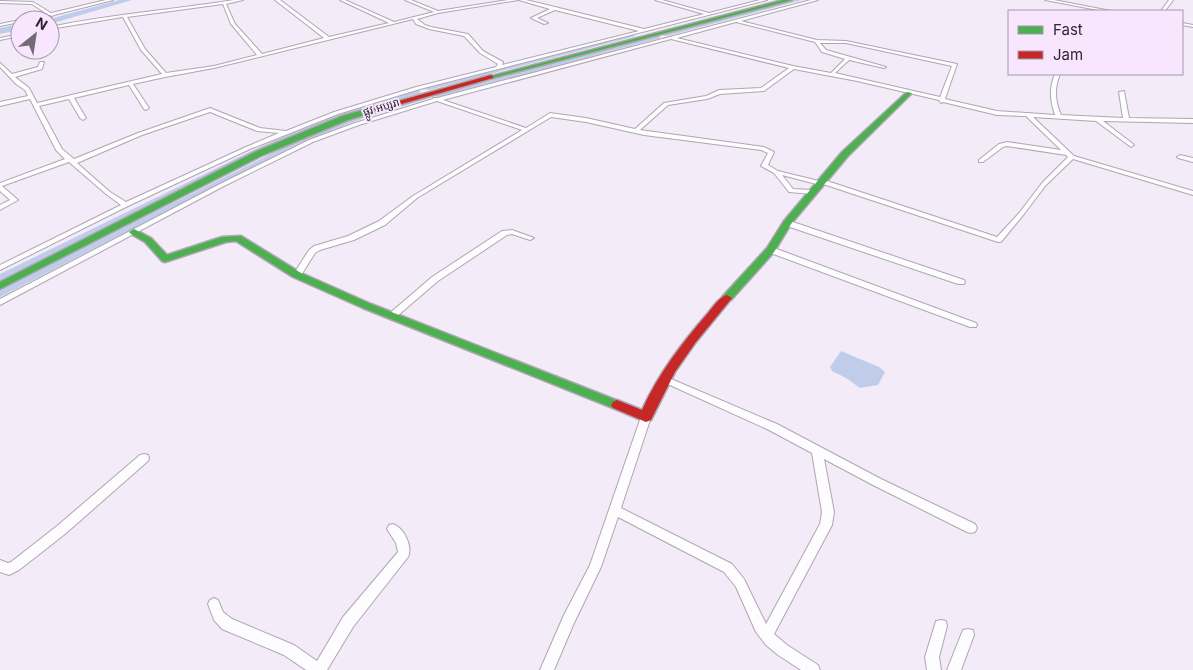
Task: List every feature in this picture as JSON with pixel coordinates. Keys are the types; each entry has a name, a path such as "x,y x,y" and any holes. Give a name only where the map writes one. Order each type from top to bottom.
{"street":[{"path":"60,13 111,0"},
{"path":"60,26 124,15 240,0"},
{"path":"277,0 328,39"},
{"path":"342,0 392,23"},
{"path":"406,0 438,12"},
{"path":"36,105 165,74 185,73 438,12 516,0"},
{"path":"523,0 532,0"},
{"path":"523,0 670,38 997,113 1097,119 1193,121"},
{"path":"657,0 708,14"},
{"path":"0,302 273,159 311,141 357,124 427,94 498,68 765,0"},
{"path":"0,268 126,205 284,132 336,113 670,38 816,0"},
{"path":"1046,0 1098,10"},
{"name":"ផ្លូវ អប្សរា","path":"0,286 260,153 345,118 427,94 782,1"},
{"path":"0,2 33,3 44,10"},
{"path":"224,3 233,24 260,55"},
{"path":"546,24 532,20 534,16 555,8"},
{"path":"124,15 143,50 165,74"},
{"path":"414,18 418,24 445,33 466,35 472,45 480,49 482,54 501,63 498,68"},
{"path":"734,20 817,41 842,41 956,66 942,101"},
{"path":"817,41 824,51 884,67"},
{"path":"832,74 848,58"},
{"path":"11,76 40,68 42,63"},
{"path":"0,64 32,96 57,147 108,193 126,205"},
{"path":"636,131 666,104 707,97 716,92 762,90 792,67"},
{"path":"1057,75 1052,85 1051,96 1059,117"},
{"path":"130,83 146,108"},
{"path":"1122,92 1126,120"},
{"path":"547,670 568,619 595,567 616,511 626,473 646,417 653,398 664,379 707,321 771,250 787,223 812,192 845,154 909,93"},
{"path":"427,94 527,130"},
{"path":"0,104 32,96"},
{"path":"71,97 83,118"},
{"path":"0,208 15,200 0,187 148,131 210,110 259,130 284,132"},
{"path":"1027,114 1070,155"},
{"path":"297,275 316,248 351,238 382,224 415,197 550,115 586,120 636,131 766,149 772,154 764,166 776,172 821,182 998,240 1070,155"},
{"path":"1097,119 1131,145"},
{"path":"982,161 1001,145 1007,144 1070,155 1193,193"},
{"path":"1180,157 1193,160"},
{"path":"776,172 793,192 812,192"},
{"path":"787,223 962,282"},
{"path":"134,232 148,240 165,259 225,239 238,238 297,275 646,417"},
{"path":"393,315 435,279 505,233 512,232 530,238"},
{"path":"771,250 973,325"},
{"path":"664,379 773,427 877,482 971,528"},
{"path":"766,635 826,525 828,512 817,450"},
{"path":"0,566 9,569 15,566 144,458"},
{"path":"616,511 728,568 738,580 766,635 780,648 814,670"},
{"path":"214,604 218,616 227,624 289,650 318,670 348,622 404,553 402,541 393,529"},
{"path":"934,670 932,657 942,626"},
{"path":"954,670 968,635"}],"water":[{"path":"841,351 879,367 885,372 878,385 860,388 832,371 830,367"}],"waterway":[{"path":"60,18 128,0"},
{"path":"665,35 800,0"},
{"path":"0,31 10,29"},
{"path":"427,89 633,36"},
{"path":"436,96 658,37"},
{"path":"0,278 274,142 324,121 418,92"},
{"path":"0,294 298,142 362,117 427,98"}],"traffic: fast":[{"path":"491,77 789,0"},
{"path":"727,298 771,250 787,223 845,154 909,93"},
{"path":"0,286 260,153 345,118 374,109"},
{"path":"134,232 148,240 165,259 225,239 238,238 297,275 367,306 617,405"}],"traffic: jam":[{"path":"374,109 491,77"},
{"path":"617,405 646,417 670,369 692,339 727,298"}]}
